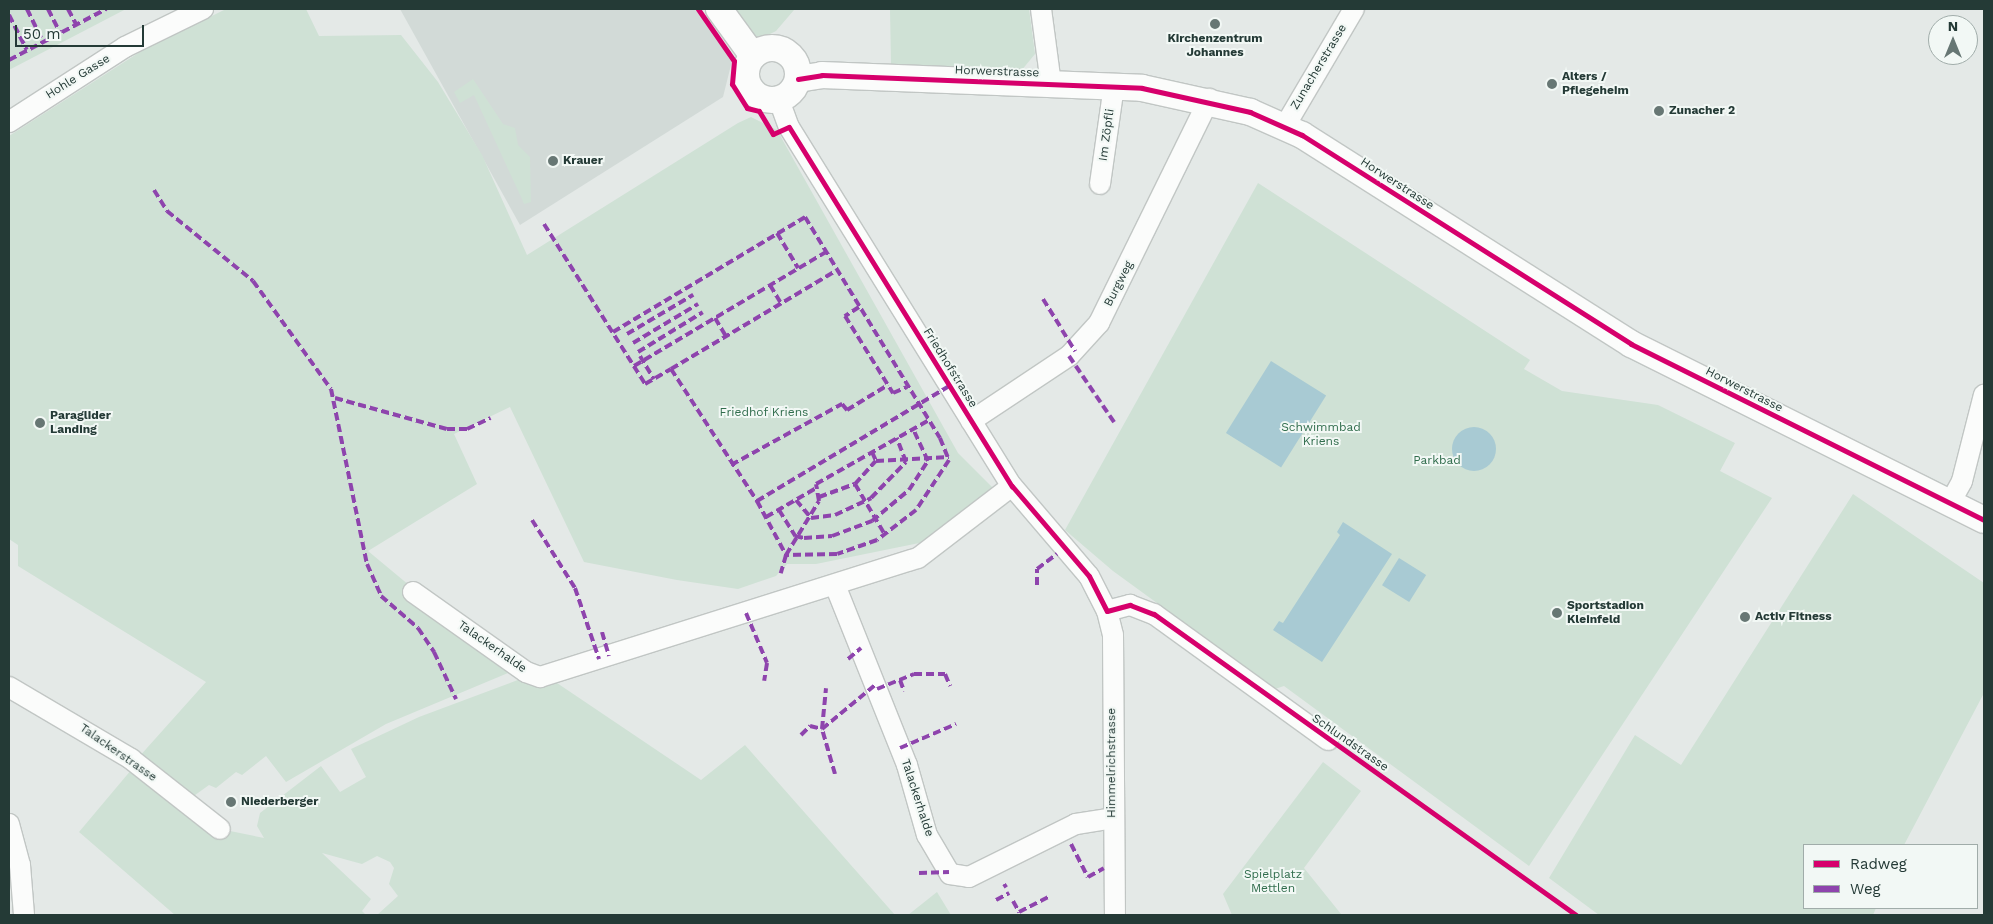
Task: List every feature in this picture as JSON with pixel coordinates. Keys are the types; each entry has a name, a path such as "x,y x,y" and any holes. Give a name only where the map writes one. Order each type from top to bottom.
{"street":[{"name":"Hohle Gasse","path":"9,122 125,47 203,9"},
{"path":"719,9 753,56"},
{"path":"1041,9 1051,84"},
{"name":"Zunacherstrasse","path":"1285,126 1354,9"},
{"path":"770,48 788,53 798,69 798,79 795,88 779,100 764,99 751,91 745,75 753,56 770,48"},
{"name":"Horwerstrasse","path":"798,79 822,76 1114,86 1209,100 1285,126 1630,344 1984,520"},
{"name":"Im Zöpfli","path":"1100,184 1114,86"},
{"name":"Friedhofstrasse","path":"779,100 789,127 1012,486 1089,576 1107,610"},
{"name":"Burgweg","path":"971,421 1069,356 1099,323 1209,100"},
{"path":"1950,503 1962,481 1984,394"},
{"name":"Talackerhalde","path":"413,592 526,672 540,677 918,558 1012,486"},
{"name":"Talackerhalde","path":"835,585 907,765 927,835 950,874 970,877 1076,824 1112,818"},
{"name":"Schlundstrasse","path":"1107,610 1130,605 1154,614 1328,740"},
{"name":"Himmelrichstrasse","path":"1107,610 1113,635 1112,818 1115,915"},
{"name":"Talackerstrasse","path":"9,687 131,758 220,830"},
{"path":"9,824 20,865 24,915"}],"shaded area":[{"name":"Krauer","path":"400,9 696,9 732,61 723,97 520,225"}],"green space":[{"path":"9,9 126,9 9,70"},
{"name":"Friedhof Kriens","path":"226,9 306,9 319,36 401,35 438,82 482,155 527,255 738,123 751,117 777,130 958,453 993,488 934,540 816,564 787,564 776,576 738,589 677,580 584,562 510,407 454,434 477,484 368,551 510,669 508,673 386,724 286,782 266,756 242,775 236,772 216,788 209,785 191,798 138,758 206,682 18,566 18,545 9,539 9,136 143,50"},
{"path":"733,9 802,9 794,10 776,31 756,41"},
{"path":"890,9 1029,9 1035,54 1021,71 891,64"},
{"path":"473,79 503,124 515,128 518,145 530,157 531,202 524,204 474,95 460,103 454,92"},
{"path":"1258,183 1530,360 1524,369 1562,391 1658,405 1735,443 1720,471 1772,498 1529,866 1284,686 1275,689 1113,571 1065,530"},
{"path":"1853,494 1984,583 1984,693 1905,844 1803,844 1803,909 1876,909 1873,915 1599,915 1549,878 1635,735 1681,765"},
{"path":"523,678 554,681 701,780 745,745 895,915 377,915 398,896 389,884 394,868 390,862 377,856 362,864 322,853 371,899 362,911 366,915 175,915 79,832 137,763 220,829 264,838 257,826 260,813 321,766 340,792 366,777 351,749 419,717"},
{"name":"Spielplatz Mettlen","path":"1323,762 1361,791 1304,868 1341,914 1232,915 1223,894"},
{"path":"937,892 951,915 908,915"}],"water":[{"path":"1271,361 1326,395 1281,468 1226,433"},
{"path":"1474,427 1486,431 1492,437 1496,449 1492,461 1486,467 1474,471 1462,467 1456,461 1452,449 1456,437 1462,431"},
{"path":"1343,522 1392,554 1322,662 1273,630 1279,621 1283,623 1340,535 1337,532"},
{"path":"1399,558 1426,575 1409,602 1382,585"}],"marked path":[{"path":"27,9 43,42"},
{"path":"48,9 60,33"},
{"path":"68,9 76,24"},
{"path":"9,60 106,9"},
{"path":"9,15 27,50"},
{"path":"154,190 167,211 253,281 331,389 367,564 381,596 418,628 434,652 456,699"},
{"path":"613,332 805,217 940,438 949,460 916,510 877,540 837,554 786,555 819,501 816,484 929,420"},
{"path":"544,224 645,384 671,369 757,501 786,555 781,573"},
{"path":"777,233 798,268"},
{"path":"634,366 826,252"},
{"path":"671,369 837,270"},
{"path":"770,285 781,303"},
{"path":"627,334 693,295"},
{"path":"1043,299 1060,326"},
{"path":"633,343 698,304"},
{"path":"859,307 845,316 893,393 907,387"},
{"path":"638,352 703,312"},
{"path":"715,318 726,336"},
{"path":"1062,330 1075,351"},
{"path":"640,356 654,379"},
{"path":"1069,356 1114,422"},
{"path":"731,465 842,404 847,410 888,385"},
{"path":"757,501 949,386"},
{"path":"335,398 447,429 467,429 491,418"},
{"path":"779,510 795,536 804,538 832,536 872,521 909,490 928,461 913,429"},
{"path":"796,500 811,518 835,515 871,498 906,462 897,438"},
{"path":"872,452 876,461 949,457"},
{"path":"819,497 855,484 876,461"},
{"path":"855,484 885,535"},
{"path":"766,517 818,487"},
{"path":"532,520 575,588 599,659"},
{"path":"1037,585 1037,569 1057,554"},
{"path":"746,613 767,663 764,681"},
{"path":"602,632 609,656"},
{"path":"848,659 861,648"},
{"path":"877,689 914,674 945,674 950,686"},
{"path":"900,680 904,691"},
{"path":"835,774 822,729 875,685"},
{"path":"801,735 810,726 822,729 826,688"},
{"path":"900,748 956,724"},
{"path":"1071,844 1088,877 1104,868"},
{"path":"919,873 949,872"},
{"path":"996,900 1009,893"},
{"path":"1013,901 1019,912 1049,897"}],"cycle path":[{"path":"698,9 734,61 732,84 747,108 759,111 773,134 789,127 1012,486 1089,576 1107,611 1130,605 1154,614 1576,915"},
{"path":"798,79 822,75 1142,88 1250,112 1302,135 1631,344 1984,520"}],"place":[{"name":"Kirchenzentrum Johannes","path":"1215,24"},
{"name":"Alters / Pflegeheim","path":"1552,84"},
{"name":"Zunacher 2","path":"1659,111"},
{"name":"Krauer","path":"553,161"},
{"name":"Paraglider Landing","path":"40,423"},
{"name":"Sportstadion Kleinfeld","path":"1557,613"},
{"name":"Activ Fitness","path":"1745,617"},
{"name":"Niederberger","path":"231,802"}],"park label":[{"name":"Schwimmbad Kriens","path":"1321,435"},
{"name":"Parkbad","path":"1437,461"}]}
